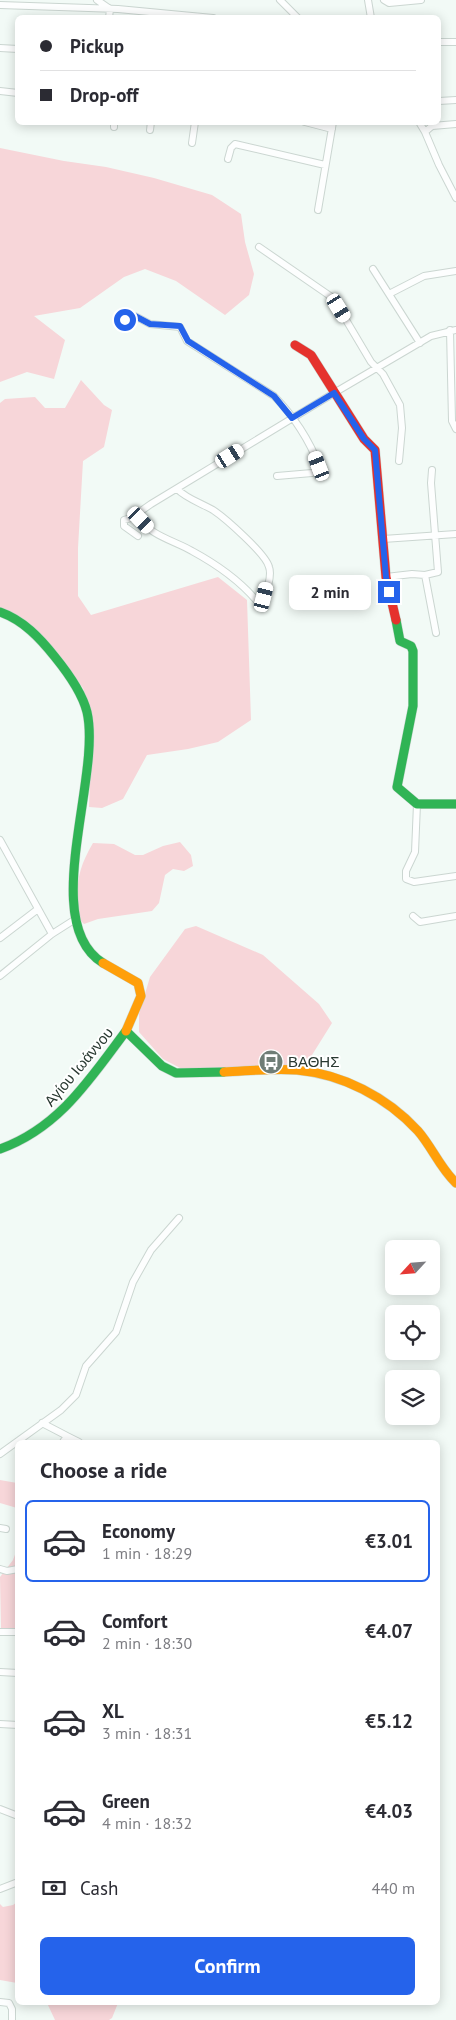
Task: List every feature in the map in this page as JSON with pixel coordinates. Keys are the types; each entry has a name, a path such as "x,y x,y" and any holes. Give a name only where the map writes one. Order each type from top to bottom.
{"street":[{"path":"97,0 110,9"},
{"path":"280,0 295,15"},
{"path":"368,0 370,15"},
{"path":"384,0 389,3 421,0"},
{"path":"0,5 110,9 179,15"},
{"path":"109,15 110,9"},
{"path":"441,42 456,42"},
{"path":"0,48 15,49"},
{"path":"0,91 15,93"},
{"path":"441,101 456,100"},
{"path":"456,124 423,126 439,165 456,198"},
{"path":"150,130 151,125"},
{"path":"192,143 195,125"},
{"path":"318,210 333,126"},
{"path":"228,159 231,148 235,144 325,165"},
{"path":"259,247 333,298 371,362 383,374 400,405 402,428 399,461"},
{"path":"373,270 420,343"},
{"path":"389,294 424,276 456,271"},
{"path":"125,320 135,316 150,324 180,326 188,341 274,396 292,418 319,466 318,471 312,473 277,476"},
{"path":"138,516 141,511 334,393 432,336 453,330 452,421 456,429"},
{"path":"295,344 311,355 364,439 375,450 386,577 398,636 402,642 411,646 413,651 412,706 397,787 418,804 456,804"},
{"path":"386,577 412,574 425,575 438,572 431,483 432,470"},
{"path":"138,516 148,528 217,565 239,581 256,600 261,600 264,597 270,574 266,561 250,542 214,511 182,494 177,489"},
{"path":"138,516 130,517 122,523 138,536"},
{"path":"383,539 456,534"},
{"path":"425,575 436,633"},
{"path":"0,612 8,614 41,639 80,693 87,713 88,744 84,806 74,887 74,920 82,941 90,954 103,964 127,975 138,983 141,996 126,1031"},
{"path":"418,804 415,852 405,875 406,879 414,882 456,876"},
{"path":"1,843 52,934"},
{"path":"0,938 38,909"},
{"path":"413,916 420,922 456,916"},
{"path":"0,976 52,934 74,920"},
{"name":"Αγίου Ιωάννου","path":"0,1149 19,1143 47,1126 88,1080 126,1031 162,1066 176,1073 314,1071 351,1082 388,1105 416,1130 446,1175 456,1183"},
{"path":"20,1440 76,1395 86,1366 116,1332 133,1282 151,1250 179,1218"},
{"path":"42,1424 75,1440"},
{"path":"64,1440 67,1436"},
{"path":"0,1454 15,1443"},
{"path":"0,1569 7,1571 15,1569"},
{"path":"0,1632 15,1632"},
{"path":"0,1672 15,1673"},
{"path":"0,1724 15,1725"},
{"path":"0,1809 15,1815"},
{"path":"0,1889 15,1883"},
{"path":"0,2002 9,2003 12,2009 12,2020"}],"shaded area":[{"path":"0,148 64,161 106,167 154,178 212,195 241,214 245,242 254,274 249,295 225,315 176,281 145,269 124,277 80,308 34,316 65,340 54,379 27,372 0,382"},
{"path":"81,380 104,405 112,410 104,447 83,461 78,548 78,596 91,615 218,577 247,600 251,720 218,742 147,755 123,799 102,808 89,807 92,717 83,688 56,653 0,610 0,403 5,399 35,397 45,408 65,408"},
{"path":"180,842 191,855 193,866 184,871 173,869 165,875 159,903 152,911 98,919 84,924 79,919 78,880 87,853 93,843 114,844 135,855 143,855 163,846"},
{"path":"196,926 263,955 319,1004 332,1023 307,1063 182,1069 163,1059 139,1032 139,1014 150,977 185,929"},
{"path":"0,1480 15,1483 15,1507 0,1503"},
{"path":"15,1554 15,1630 1,1628 0,1577"},
{"path":"0,1904 3,1907 15,1904 15,1983 0,1980"},
{"path":"48,2005 117,2005 112,2018 109,2020 55,2020"}],"traffic: fast":[{"path":"0,612 24,625 43,643 74,683 82,697 87,712 89,740 87,773 76,847 73,883 75,916 84,943 103,963"},
{"path":"396,620 400,641 411,646 413,651 413,706 397,787 417,804 456,804"},
{"path":"0,1149 21,1140 56,1115 86,1084 126,1031 162,1066 176,1073 224,1072"}],"traffic: slow":[{"path":"103,963 138,983 141,996 126,1031"},
{"path":"224,1072 270,1069 314,1072 331,1076 363,1089 392,1108 418,1131 445,1171 456,1183"}],"traffic: jam":[{"path":"295,345 311,355 364,439 375,450 386,577 396,620"}],"place":[{"name":"ΒΑΘΗΣ","path":"271,1062"}],"route":[{"path":"125,320 135,316 150,324 180,326 188,341 274,396 285,407 292,418 334,393 364,439 375,450 386,577 389,592"}]}
